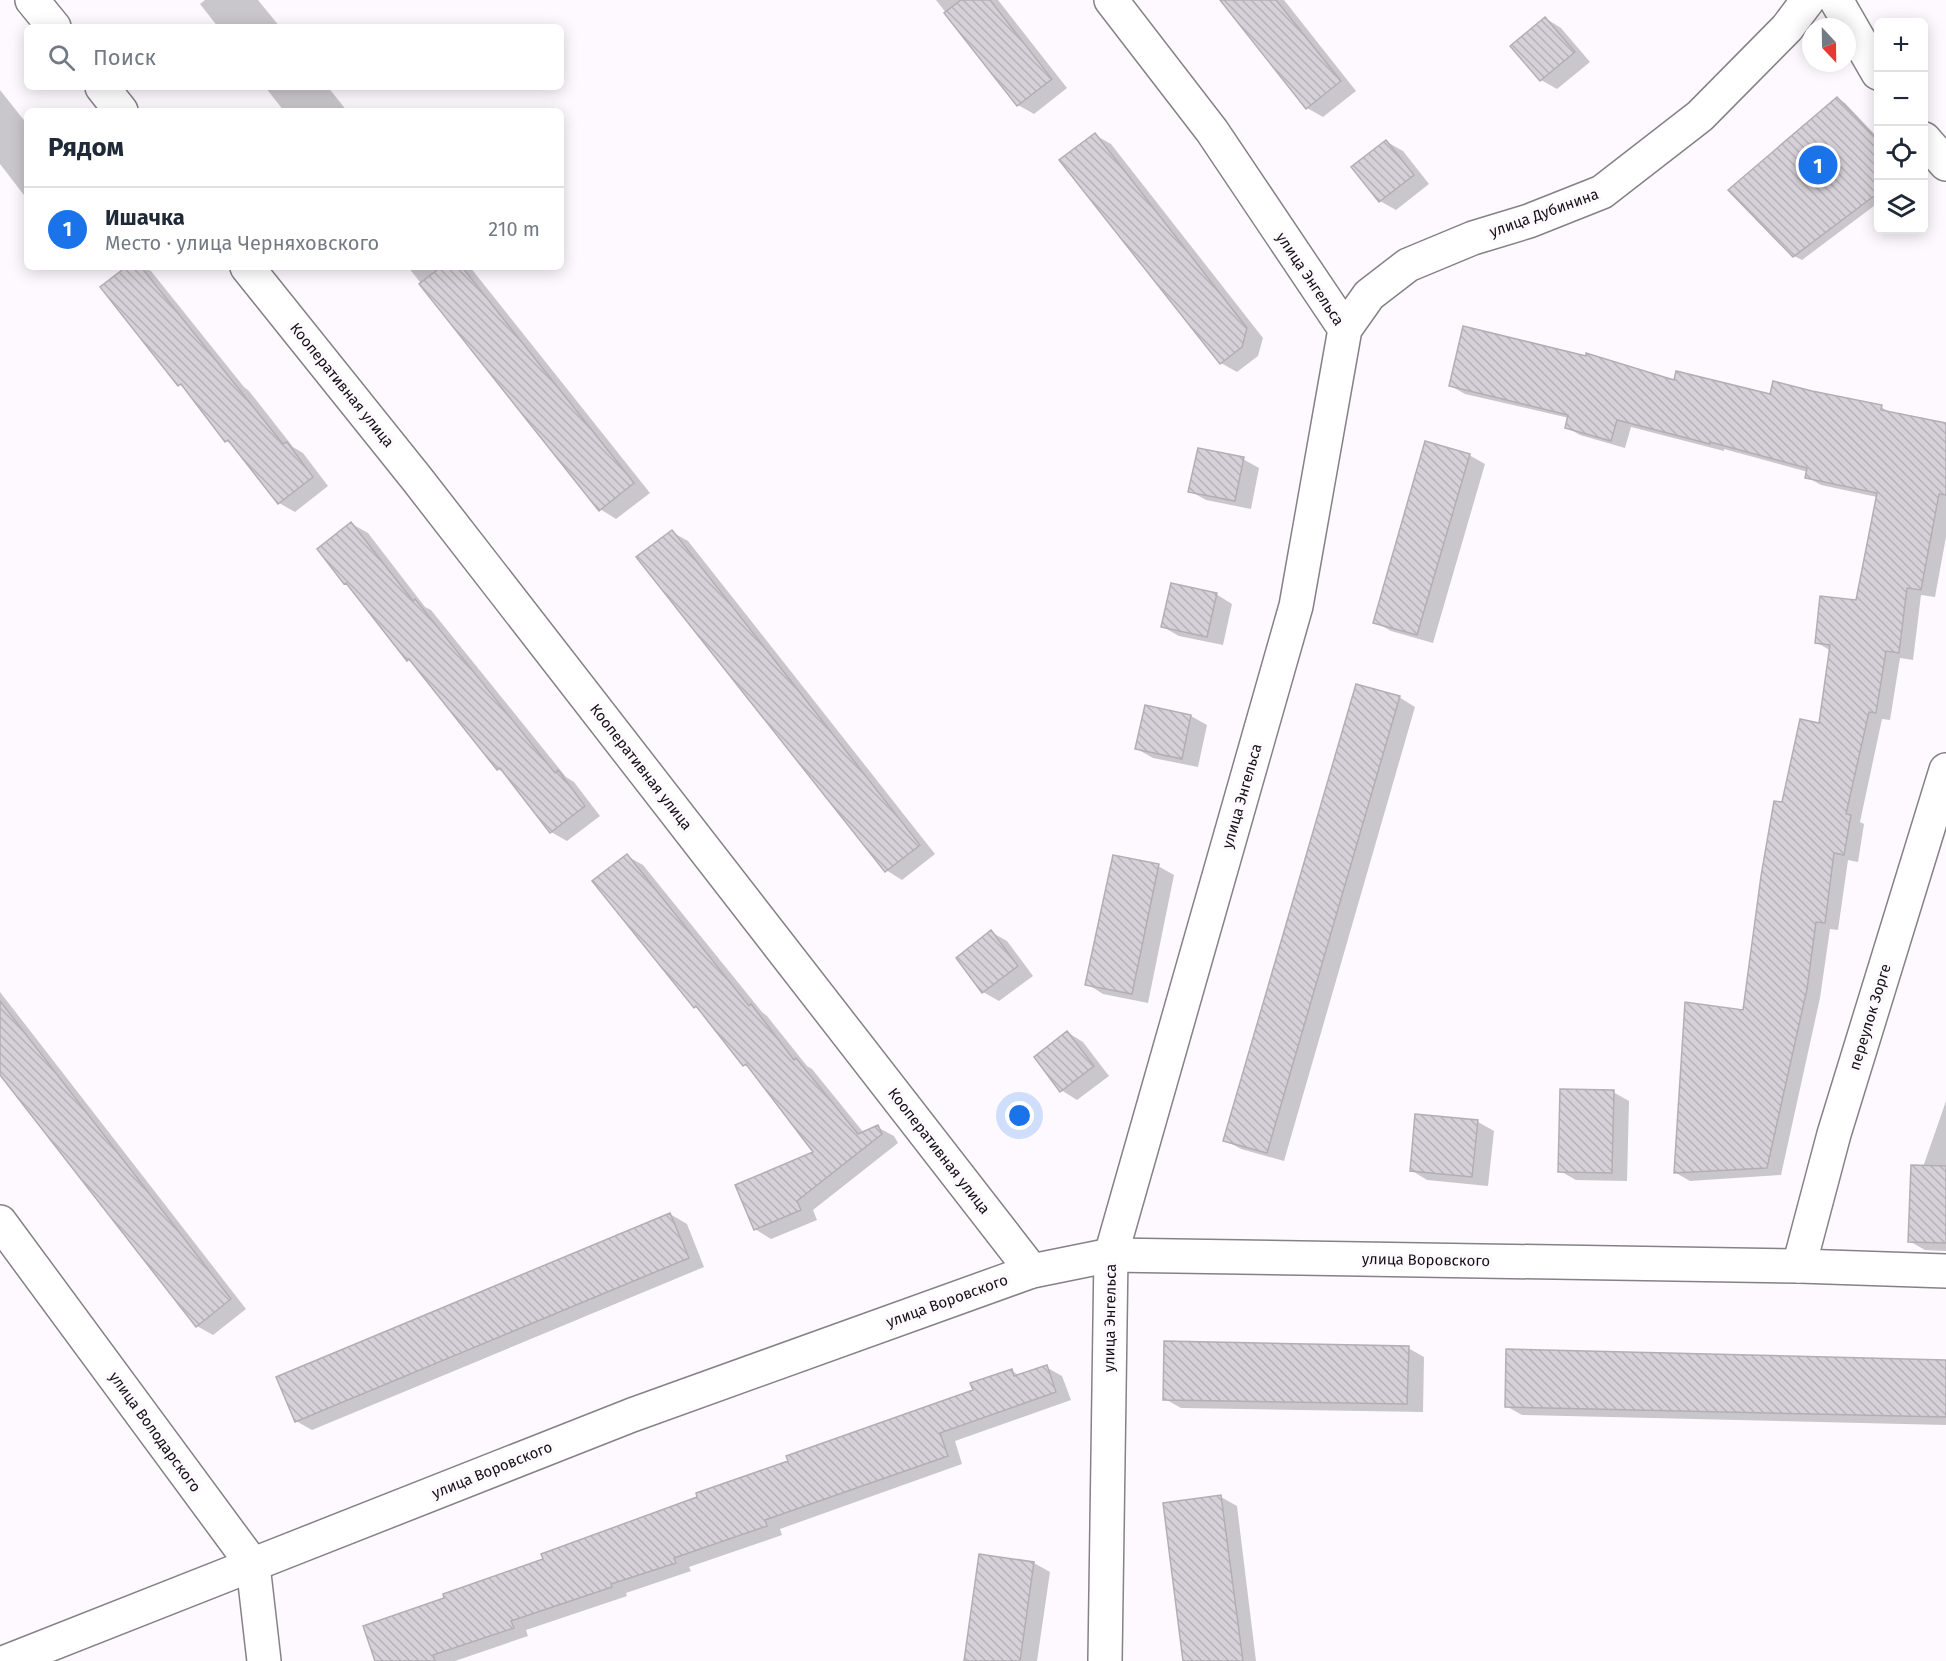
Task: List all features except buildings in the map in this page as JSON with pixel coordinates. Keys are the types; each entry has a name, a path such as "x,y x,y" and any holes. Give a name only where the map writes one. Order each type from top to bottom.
{"street":[{"path":"32,0 52,24"},
{"name":"улица Энгельса","path":"1105,1661 1111,1255 1296,606 1345,329 1212,131 1111,0"},
{"name":"улица Дубинина","path":"1345,329 1369,295 1408,265 1473,238 1529,221 1602,192 1700,116 1787,28 1808,0"},
{"path":"1836,0 1877,72"},
{"path":"104,90 120,108"},
{"path":"1928,144 1946,164"},
{"name":"Кооперативная улица","path":"249,270 417,478 1032,1271"},
{"name":"переулок Зорге","path":"1799,1266 1834,1134 1946,771"},
{"name":"улица Володарского","path":"0,1222 253,1565 264,1661"},
{"name":"улица Воровского","path":"8,1661 632,1415 1032,1271 1111,1255 1946,1270"}],"place":[{"name":"Ишачка","path":"1818,165"}]}
